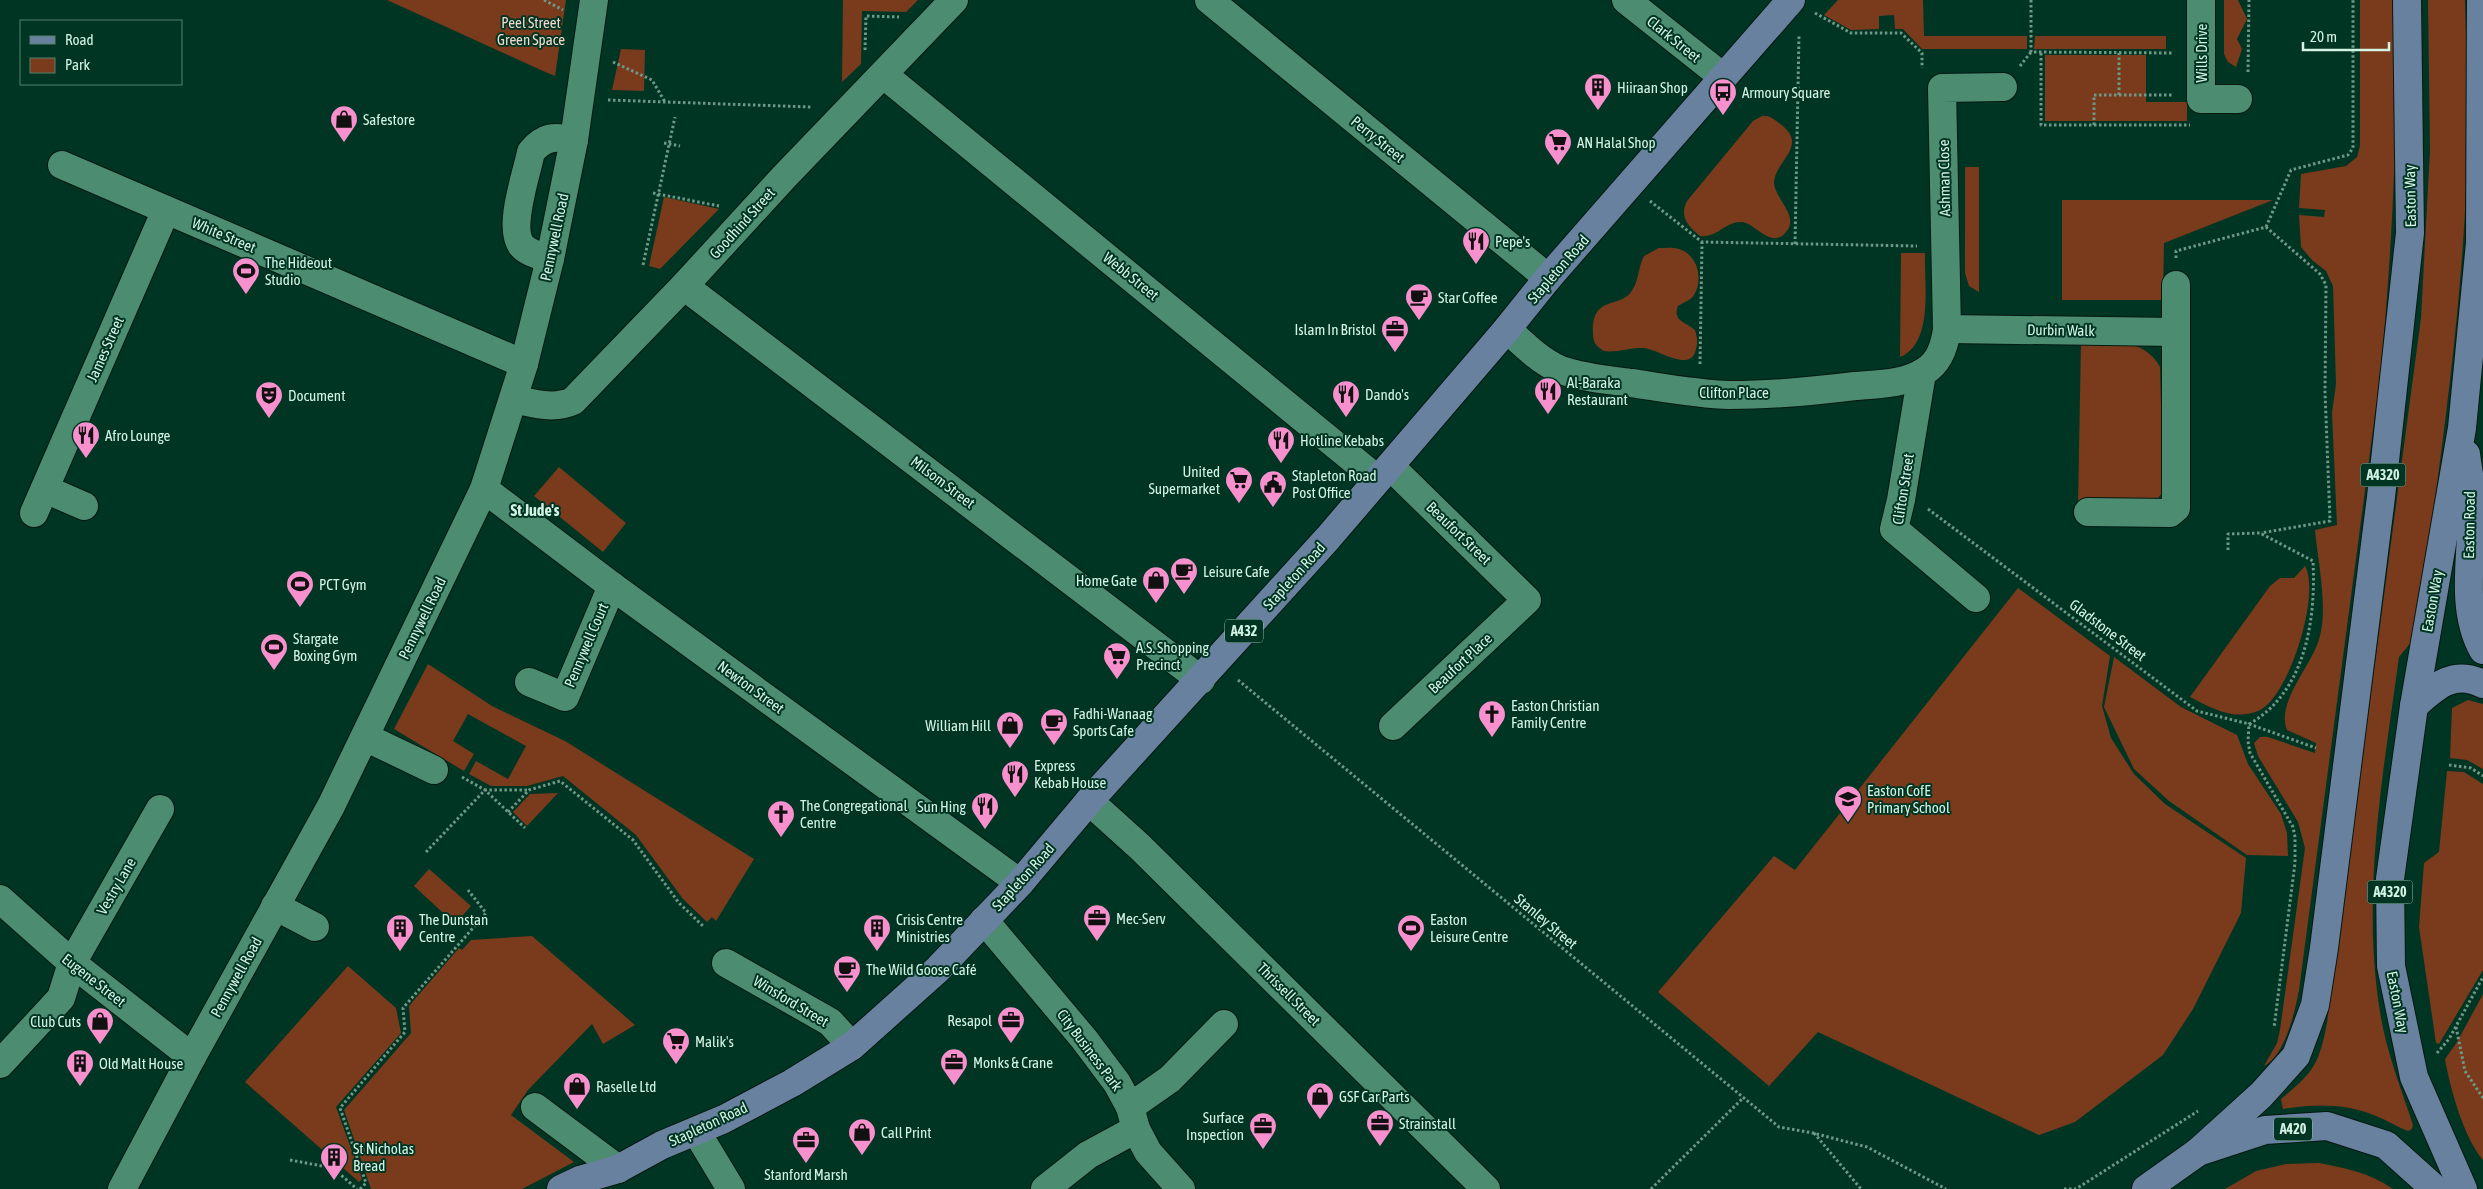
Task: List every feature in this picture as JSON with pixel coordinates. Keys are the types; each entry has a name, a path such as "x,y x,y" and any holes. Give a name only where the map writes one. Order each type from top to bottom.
{"main road":[{"name":"Easton Way","path":"2198,1152 2261,1095 2296,1056 2315,1005 2324,948 2380,507 2410,233 2407,0"},
{"name":"Easton Way","path":"2463,1189 2414,1077 2391,966 2390,879 2414,706 2462,428 2480,243 2481,0"},
{"name":"Stapleton Road","path":"611,1179 662,1146 792,1083 852,1046 937,970 1020,883 1089,801 1328,538 1507,329 1548,278 1631,186 1723,77 1799,4"},
{"name":"Easton Road","path":"2462,428 2472,500 2468,572 2471,607 2479,644 2483,650"},
{"path":"2414,706 2440,683 2460,678 2483,684"},
{"name":"A420","path":"2146,1189 2198,1152 2265,1130 2327,1126 2386,1145 2435,1189"},
{"name":"A432","path":"561,1189 580,1180 611,1179"}],"street":[{"name":"Pennywell Road","path":"122,1189 192,1056 331,806 484,489 524,364 550,259 574,140 594,0"},
{"name":"Goodhind Street","path":"513,399 550,406 564,405 573,401 684,286 784,177 875,67 954,0"},
{"name":"Perry Street","path":"1209,0 1548,278"},
{"name":"Clark Street","path":"1626,0 1723,77"},
{"name":"Wills Drive","path":"2201,0 2201,97 2238,99"},
{"name":"Webb Street","path":"875,67 1383,472"},
{"path":"1942,88 2003,87"},
{"name":"Ashman Close","path":"1942,88 1947,329"},
{"path":"550,259 522,247 516,236 515,224 531,152 537,144 547,138 556,136 574,140"},
{"name":"White Street","path":"62,165 524,364"},
{"name":"James Street","path":"84,506 39,501 166,210"},
{"path":"2088,512 2170,513 2176,508 2176,285"},
{"name":"Milsom Street","path":"684,286 1209,671"},
{"name":"Clifton Place","path":"1507,329 1548,363 1561,370 1590,377 1700,393 1732,395 1839,388 1895,382 1922,373 1930,368 1944,346 1947,329"},
{"name":"Durbin Walk","path":"1947,329 2176,332"},
{"name":"Clifton Street","path":"1922,373 1901,500 1894,529 1976,598"},
{"name":"Beaufort Street","path":"1383,472 1527,600"},
{"name":"Newton Street","path":"484,489 612,586 1020,883"},
{"name":"Pennywell Court","path":"529,682 564,697 612,586"},
{"name":"Beaufort Place","path":"1393,726 1527,600"},
{"path":"365,736 434,770"},
{"name":"Thrissell Street","path":"1089,801 1140,847 1486,1189"},
{"name":"Vestry Lane","path":"0,1064 60,998 72,963 160,809"},
{"name":"Eugene Street","path":"0,900 72,963 192,1056"},
{"path":"275,906 316,928"},
{"name":"City Business Park","path":"984,920 1089,1046 1117,1083 1148,1152 1181,1189"},
{"name":"Winsford Street","path":"726,963 830,1022 852,1046"},
{"path":"1045,1189 1133,1118 1224,1024"},
{"path":"535,1107 611,1179"},
{"path":"696,1131 731,1189"}],"path":[{"path":"544,0 563,10 563,18"},
{"path":"2031,0 2030,52 2201,53"},
{"path":"2266,227 2291,170 2348,156 2352,148 2353,0"},
{"path":"1799,4 1851,33 1901,33 1922,53 1922,88 1942,88"},
{"path":"875,67 866,16 904,17"},
{"path":"1795,244 1798,33"},
{"path":"2041,52 2041,125 2201,126 2201,97 2094,95 2094,125"},
{"path":"2119,53 2119,95"},
{"path":"612,62 652,80 666,102"},
{"path":"607,100 820,107"},
{"path":"643,265 675,117"},
{"path":"664,143 680,146"},
{"path":"1631,186 1702,242 1946,246"},
{"path":"653,193 725,208"},
{"path":"2176,285 2176,252 2266,227"},
{"path":"2228,550 2228,534 2260,533 2330,521 2325,392 2326,285 2320,274 2266,227"},
{"path":"643,240 648,242"},
{"path":"1700,393 1702,242"},
{"name":"Gladstone Street","path":"1901,500 1923,506 2197,711 2249,724 2316,748"},
{"path":"2260,533 2313,560 2314,610 2309,636 2284,692 2270,711 2249,724 2248,741 2250,753 2290,822 2295,837 2295,862 2273,1031"},
{"name":"Stanley Street","path":"1209,671 1779,1127 1814,1133 1867,1147 1946,1189"},
{"path":"2449,765 2470,768 2483,776"},
{"path":"426,852 484,790 529,790 560,781 633,840 679,903 703,926"},
{"path":"508,812 529,790"},
{"path":"290,1160 333,1168 358,1189 366,1183 340,1108 405,1032 403,1008 486,913 468,890"},
{"path":"2414,1077 2442,1049 2483,977"},
{"path":"2456,1026 2465,1071 2483,1098"},
{"path":"1651,1189 1743,1098"},
{"path":"2064,1189 2076,1189 2203,1107"},
{"path":"1814,1133 1861,1189"}],"green space":[{"name":"Peel Street Green Space","path":"387,0 566,0 555,76 543,71"},
{"path":"843,0 918,0 906,12 862,11 861,64 842,82"},
{"path":"1838,0 1923,0 1924,36 2027,36 2027,49 1922,49 1903,29 1895,29 1894,15 1879,16 1879,29 1851,30 1824,15"},
{"path":"2224,0 2238,0 2247,19 2237,39 2242,49 2236,67 2228,62 2224,54"},
{"path":"2360,0 2395,0 2396,93 2394,185 2381,369 2299,990 2292,1021 2283,1043 2278,1053 2264,1066 2277,1043 2280,1030 2305,848 2298,822 2258,756 2254,743 2260,737 2268,737 2315,753 2316,743 2287,730 2285,720 2289,698 2313,655 2321,633 2323,604 2315,530 2337,525 2332,413 2336,384 2333,286 2326,271 2312,260 2301,247 2299,215 2324,217 2325,210 2299,208 2301,174 2346,166 2357,157 2360,146"},
{"path":"2428,0 2465,0 2467,168 2458,303 2439,470 2417,635 2399,657 2381,790 2373,878 2375,967 2380,1012 2390,1055 2413,1125 2412,1129 2408,1131 2380,1118 2353,1109 2307,1106 2283,1109 2281,1099 2301,1082 2318,1058 2327,1023 2421,318 2430,151"},
{"path":"2035,36 2166,36 2166,49 2034,49"},
{"path":"621,49 645,50 644,91 612,90"},
{"path":"2045,55 2146,55 2146,102 2187,102 2187,121 2045,121"},
{"path":"1762,116 1769,117 1779,123 1788,131 1792,139 1789,153 1779,168 1774,183 1775,189 1789,214 1790,226 1781,237 1775,238 1769,237 1747,223 1742,222 1731,224 1711,235 1700,236 1692,229 1684,216 1687,201 1753,121"},
{"path":"1965,167 1979,167 1979,292 1969,286 1965,273"},
{"path":"664,197 719,209 660,269 649,266"},
{"path":"2062,200 2273,200 2164,243 2163,300 2062,300"},
{"path":"1659,248 1674,248 1685,252 1690,256 1697,268 1697,289 1689,300 1678,306 1677,311 1678,318 1695,330 1697,344 1693,356 1688,360 1681,360 1643,348 1604,351 1594,342 1594,321 1597,313 1601,308 1626,297 1631,292 1636,284 1644,256"},
{"path":"1901,253 1925,253 1926,296 1923,326 1918,339 1911,350 1900,357"},
{"path":"2081,342 2114,342 2135,346 2153,357 2160,367 2163,484 2161,494 2156,501 2078,505"},
{"path":"559,467 626,523 603,552 534,496"},
{"path":"2305,566 2309,579 2309,598 2305,621 2291,667 2281,687 2270,702 2258,711 2240,715 2223,712 2190,697 2270,586 2280,578 2294,578"},
{"path":"2018,588 2110,656 2102,706 2111,738 2134,774 2165,804 2246,858 2241,913 2193,1009 2163,1055 2075,1122 2039,1135 1818,1032 1769,1086 1658,992 1774,856 1795,870"},
{"path":"2114,657 2181,707 2237,735 2248,764 2281,814 2287,833 2288,856 2247,855 2169,801 2134,769 2104,707"},
{"path":"428,664 492,706 565,741 754,859 716,921 712,917 707,922 683,899 636,835 563,776 527,786 491,786 469,774 476,761 508,779 526,746 468,714 453,741 474,754 464,771 394,729"},
{"path":"2468,700 2483,704 2483,769 2467,760 2450,758 2452,708"},
{"path":"2447,771 2464,772 2483,784 2483,970 2439,1044 2436,1043 2419,927 2424,863 2439,852"},
{"path":"558,793 527,826 513,812 530,794"},
{"path":"429,869 471,906 455,924 414,886"},
{"path":"532,936 635,1025 603,1044 592,1024 528,1090 511,1115 574,1162 522,1189 371,1189 344,1110 411,1033 409,1006 459,948 462,950 471,940"},
{"path":"348,966 396,1008 401,1033 336,1107 362,1179 359,1182 245,1082"},
{"path":"2483,994 2483,1160 2476,1151 2464,1126 2450,1084 2445,1059 2457,1042"},
{"path":"2319,1163 2367,1175 2393,1189 2225,1189 2256,1171 2286,1164"}],"place":[{"name":"Hiiraan Shop","path":"1598,111"},
{"name":"Armoury Square","path":"1723,116"},
{"name":"Safestore","path":"344,143"},
{"name":"AN Halal Shop","path":"1558,166"},
{"name":"Pepe's","path":"1476,265"},
{"name":"The Hideout Studio","path":"246,295"},
{"name":"Star Coffee","path":"1419,321"},
{"name":"Islam In Bristol","path":"1395,353"},
{"name":"Al-Baraka Restaurant","path":"1548,415"},
{"name":"Dando's","path":"1346,418"},
{"name":"Document","path":"269,419"},
{"name":"Afro Lounge","path":"86,459"},
{"name":"Hotline Kebabs","path":"1281,464"},
{"name":"United Supermarket","path":"1239,504"},
{"name":"Stapleton Road Post Office","path":"1273,508"},
{"name":"Leisure Cafe","path":"1184,595"},
{"name":"Home Gate","path":"1156,604"},
{"name":"PCT Gym","path":"300,608"},
{"name":"Stargate Boxing Gym","path":"274,671"},
{"name":"A.S. Shopping Precinct","path":"1117,680"},
{"name":"Easton Christian Family Centre","path":"1492,738"},
{"name":"Fadhi-Wanaag Sports Cafe","path":"1054,746"},
{"name":"William Hill","path":"1010,749"},
{"name":"Express Kebab House","path":"1015,798"},
{"name":"Easton CofE Primary School","path":"1848,823"},
{"name":"Sun Hing","path":"985,830"},
{"name":"The Congregational Centre","path":"781,838"},
{"name":"Mec-Serv","path":"1097,942"},
{"name":"The Dunstan Centre","path":"400,952"},
{"name":"Crisis Centre Ministries","path":"877,952"},
{"name":"Easton Leisure Centre","path":"1411,952"},
{"name":"The Wild Goose Café","path":"847,993"},
{"name":"Resapol","path":"1011,1044"},
{"name":"Club Cuts","path":"100,1045"},
{"name":"Malik's","path":"676,1065"},
{"name":"Monks & Crane","path":"954,1086"},
{"name":"Old Malt House","path":"80,1087"},
{"name":"Raselle Ltd","path":"577,1110"},
{"name":"GSF Car Parts","path":"1320,1120"},
{"name":"Strainstall","path":"1380,1147"},
{"name":"Surface Inspection","path":"1263,1150"},
{"name":"Call Print","path":"862,1156"},
{"name":"Stanford Marsh","path":"806,1164"},
{"name":"St Nicholas Bread","path":"334,1181"}],"district":[{"name":"St Jude's","path":"535,510"}]}
